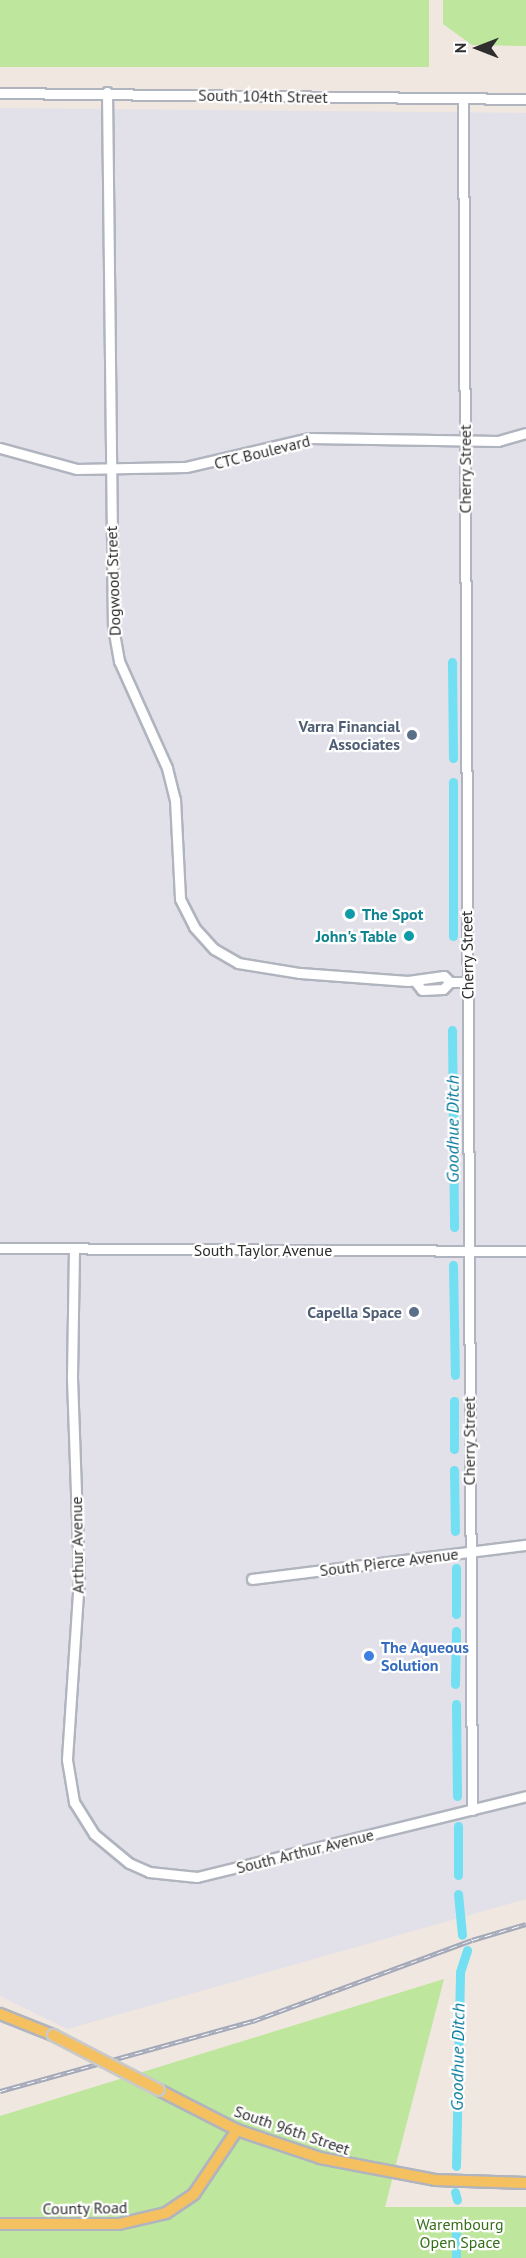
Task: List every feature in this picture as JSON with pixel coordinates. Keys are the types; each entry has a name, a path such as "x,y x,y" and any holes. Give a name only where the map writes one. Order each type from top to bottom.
{"main road":[{"name":"South 96th Street","path":"0,2014 53,2035 237,2130 320,2158 376,2171 465,2182 526,2183"},
{"name":"County Road","path":"0,2224 110,2224 157,2217 194,2194 237,2130"}],"street":[{"name":"South 104th Street","path":"0,93 107,92 463,100 526,99"},
{"name":"Dogwood Street","path":"107,92 110,467 114,636 119,661 169,778 175,799 180,899 194,927 214,949 238,963 262,969 415,981 422,990 443,989 450,982 468,982"},
{"name":"Cherry Street","path":"463,100 472,1810"},
{"name":"CTC Boulevard","path":"0,448 66,467 196,467 310,438 498,441 526,433"},
{"name":"South Taylor Avenue","path":"0,1248 526,1251"},
{"name":"Arthur Avenue","path":"74,1249 72,1378 79,1578 67,1760 74,1802 94,1834"},
{"name":"South Pierce Avenue","path":"252,1579 526,1545"},
{"name":"South Arthur Avenue","path":"94,1834 129,1863 149,1872 197,1878 526,1796"}],"shaded area":[{"path":"0,108 526,113 526,1899 67,2029 0,1996"}],"green space":[{"path":"0,0 429,0 429,67 0,67"},
{"path":"443,0 526,0 526,46 472,45 443,24"},
{"name":"Warembourg Open Space","path":"444,1979 385,2207 526,2207 526,2258 0,2258 0,2116"}],"waterway":[{"name":"Goodhue Ditch","path":"452,662 453,758"},
{"name":"Goodhue Ditch","path":"453,782 453,936"},
{"name":"Goodhue Ditch","path":"452,1030 454,1227"},
{"name":"Goodhue Ditch","path":"453,1265 455,1375"},
{"name":"Goodhue Ditch","path":"454,1401 454,1449"},
{"name":"Goodhue Ditch","path":"454,1470 455,1531"},
{"name":"Goodhue Ditch","path":"456,1568 456,1614"},
{"name":"Goodhue Ditch","path":"455,1684 456,1631"},
{"name":"Goodhue Ditch","path":"456,1704 457,1796"},
{"name":"Goodhue Ditch","path":"458,1826 458,1875"},
{"name":"Goodhue Ditch","path":"458,1894 462,1935"},
{"name":"Goodhue Ditch","path":"456,2166 460,1972 467,1950"},
{"name":"Goodhue Ditch","path":"455,2192 457,2200"},
{"name":"Goodhue Ditch","path":"456,2226 456,2258"}],"railway":[{"path":"0,2091 253,2021 472,1940 526,1924"}],"place":[{"name":"Varra Financial Associates","path":"412,735"},
{"name":"The Spot","path":"350,914"},
{"name":"John's Table","path":"409,936"},
{"name":"Capella Space","path":"414,1312"},
{"name":"The Aqueous Solution","path":"369,1656"}]}
